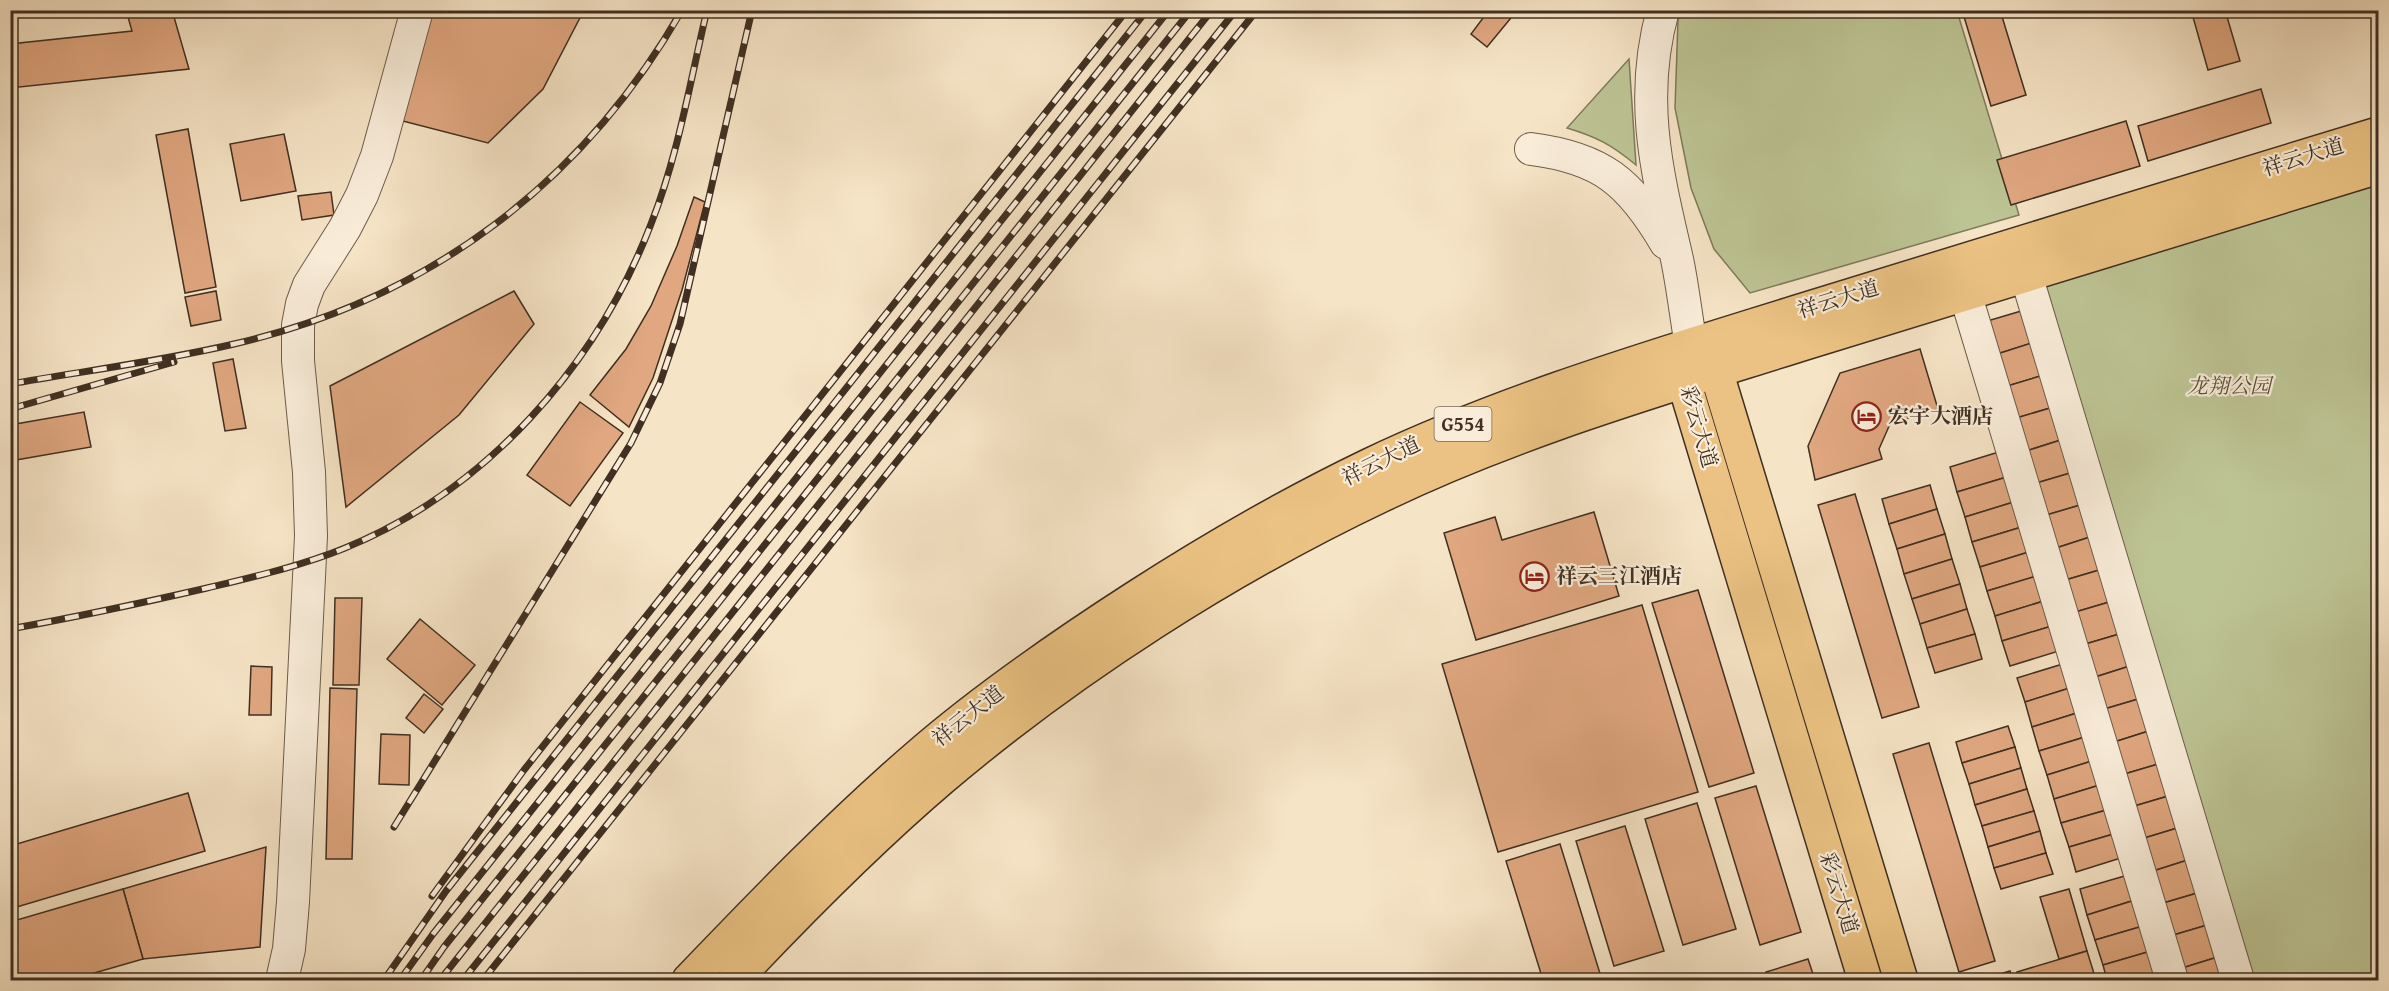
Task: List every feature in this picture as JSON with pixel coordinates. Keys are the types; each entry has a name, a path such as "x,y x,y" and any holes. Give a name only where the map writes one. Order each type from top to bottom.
{"main road":[{"name":"祥云大道","path":"689,981 846,820 919,755 1040,661 1176,572 1275,514 1365,467 1487,414 1691,345 2379,134"},
{"name":"祥云大道","path":"734,981 794,916 868,844 940,779 1059,687 1193,599 1300,537 1380,496 1449,464 1573,418 1965,293 2379,167"},
{"name":"彩云大道","path":"1691,345 1716,371 1901,981"},
{"name":"彩云大道","path":"1691,345 1684,382 1865,981"}],"street":[{"path":"282,981 289,949 293,902 311,536 309,472 298,361 298,325 309,285 345,228 362,195 377,156 417,10"},
{"path":"1663,10 1653,52 1650,78 1652,137 1691,345"},
{"path":"1531,149 1571,156 1603,169 1638,203 1656,226 1677,261"},
{"path":"2026,275 2238,981"},
{"path":"1965,293 2172,981"}],"green space":[{"path":"1682,10 1957,11 2019,215 1750,293 1714,249 1691,188 1675,108 1678,20"},
{"path":"1629,59 1636,165 1604,142 1567,128"},
{"name":"龙翔公园","path":"2378,183 2378,980 2250,980 2043,287"}],"building":[{"path":"126,10 172,10 189,69 10,88 10,44 132,31"},
{"path":"429,10 584,10 543,89 488,143 395,119"},
{"path":"1489,10 1512,10 1515,13 1487,47 1471,34"},
{"path":"1962,10 2000,10 2026,95 1991,106"},
{"path":"2191,10 2225,10 2240,61 2208,70"},
{"path":"2261,89 2271,123 2148,161 2138,126"},
{"path":"2126,121 2140,166 2011,205 1997,160"},
{"path":"188,129 216,287 185,293 156,135"},
{"path":"284,134 296,191 241,201 230,144"},
{"path":"331,192 334,215 302,220 298,196"},
{"path":"694,197 705,202 682,290 653,378 629,427 590,395 626,349 651,306 677,246"},
{"path":"216,291 221,320 191,326 185,297"},
{"path":"514,291 534,324 459,415 346,507 330,386"},
{"path":"2028,309 2038,341 1994,355 1984,322"},
{"path":"2038,341 2047,374 2004,387 1994,355"},
{"name":"宏宇大酒店","path":"1920,349 1938,409 1890,424 1879,449 1882,459 1815,480 1808,446 1840,373"},
{"path":"233,359 246,428 225,431 213,363"},
{"path":"2047,374 2057,406 2013,419 2004,387"},
{"path":"580,402 623,433 570,506 527,475"},
{"path":"2057,406 2067,438 2023,452 2013,419"},
{"path":"84,412 91,447 10,461 10,425"},
{"path":"2067,438 2077,471 2033,484 2023,452"},
{"path":"2002,451 2010,476 1957,492 1950,467"},
{"path":"2077,471 2087,503 2043,516 2033,484"},
{"path":"2010,476 2017,501 1965,517 1957,492"},
{"path":"1930,485 1937,509 1889,524 1882,499"},
{"path":"1855,494 1919,707 1882,718 1818,505"},
{"path":"2017,501 2025,526 1972,542 1965,517"},
{"path":"2087,503 2096,535 2053,549 2043,516"},
{"path":"1937,509 1945,534 1897,549 1889,524"},
{"name":"祥云三江酒店","path":"1594,512 1619,596 1476,640 1444,533 1495,517 1502,540"},
{"path":"2025,526 2032,551 1980,567 1972,542"},
{"path":"1945,534 1952,559 1904,574 1897,549"},
{"path":"2096,535 2106,568 2062,581 2053,549"},
{"path":"2032,551 2040,575 1987,591 1980,567"},
{"path":"1952,559 1960,584 1912,599 1904,574"},
{"path":"2106,568 2116,600 2072,613 2062,581"},
{"path":"2040,575 2047,600 1995,616 1987,591"},
{"path":"1960,584 1967,609 1920,624 1912,599"},
{"path":"1698,590 1754,773 1709,787 1652,603"},
{"path":"335,598 362,598 359,685 333,685"},
{"path":"2047,600 2055,625 2002,641 1995,616"},
{"path":"2116,600 2126,632 2082,645 2072,613"},
{"path":"1642,605 1698,792 1498,852 1442,664"},
{"path":"1967,609 1975,634 1927,648 1920,624"},
{"path":"420,619 475,665 442,705 387,659"},
{"path":"2055,625 2062,650 2010,666 2002,641"},
{"path":"2126,632 2136,664 2092,678 2082,645"},
{"path":"1975,634 1982,659 1935,673 1927,648"},
{"path":"2066,663 2073,687 2025,702 2017,678"},
{"path":"2136,664 2145,697 2101,710 2092,678"},
{"path":"251,666 272,667 271,715 249,715"},
{"path":"2073,687 2080,712 2032,727 2025,702"},
{"path":"330,688 357,689 352,859 326,859"},
{"path":"424,694 443,709 424,733 406,718"},
{"path":"2145,697 2155,729 2111,743 2101,710"},
{"path":"2080,712 2088,736 2039,751 2032,727"},
{"path":"2008,726 2015,747 1962,763 1956,742"},
{"path":"2155,729 2165,762 2121,775 2111,743"},
{"path":"381,734 410,735 409,785 379,784"},
{"path":"2088,736 2095,760 2047,775 2039,751"},
{"path":"1929,743 1995,961 1959,972 1893,754"},
{"path":"2015,747 2021,768 1969,784 1962,763"},
{"path":"2095,760 2103,784 2054,799 2047,775"},
{"path":"2165,762 2175,794 2131,807 2121,775"},
{"path":"2021,768 2027,789 1975,805 1969,784"},
{"path":"2103,784 2110,809 2061,823 2054,799"},
{"path":"1756,786 1801,932 1760,945 1715,798"},
{"path":"2027,789 2034,811 1982,826 1975,805"},
{"path":"188,793 205,851 10,909 10,846"},
{"path":"2175,794 2184,826 2141,839 2131,807"},
{"path":"1697,803 1736,929 1683,945 1645,819"},
{"path":"2110,809 2117,833 2069,847 2061,823"},
{"path":"2034,811 2040,831 1988,847 1982,826"},
{"path":"1625,826 1664,951 1614,966 1576,841"},
{"path":"2184,826 2194,858 2150,872 2141,839"},
{"path":"2040,831 2046,853 1994,868 1988,847"},
{"path":"2117,833 2124,857 2076,872 2069,847"},
{"path":"1560,844 1602,980 1543,980 1506,861"},
{"path":"266,847 260,947 143,959 123,889"},
{"path":"2046,853 2053,874 2001,889 1994,868"},
{"path":"2194,858 2204,891 2160,904 2150,872"},
{"path":"2128,875 2135,900 2087,915 2080,889"},
{"path":"123,889 143,959 70,980 10,980 10,922"},
{"path":"2069,889 2087,951 2059,959 2040,897"},
{"path":"2204,891 2214,923 2170,936 2160,904"},
{"path":"2135,900 2143,926 2095,940 2087,915"},
{"path":"2214,923 2224,955 2179,969 2170,936"},
{"path":"2143,926 2151,951 2103,965 2095,940"},
{"path":"2087,951 2096,980 2020,980 2017,972"},
{"path":"2151,951 2158,976 2145,980 2107,980 2103,965"},
{"path":"2224,955 2231,980 2183,980 2179,969"},
{"path":"1808,959 1815,980 1769,980 1766,972"},
{"path":"2010,971 2013,980 1980,980"}],"railway":[{"path":"10,384 207,350 305,324 372,297 435,264 494,225 548,180 598,129 642,72 682,10"},
{"path":"10,629 207,588 277,571 345,548 397,523 445,493 490,457 531,417 568,373 600,326 628,276 651,224 669,172 707,10"},
{"path":"394,827 631,443 660,383 680,324 752,10"},
{"path":"432,896 524,770 1127,10"},
{"path":"384,980 446,891 1147,10"},
{"path":"400,980 433,934 1169,10"},
{"path":"421,980 444,947 1191,10"},
{"path":"440,980 1212,10"},
{"path":"463,980 1236,10"},
{"path":"483,980 1257,10"},
{"path":"10,409 174,362"}],"place":[{"name":"宏宇大酒店","path":"1867,416"},
{"name":"祥云三江酒店","path":"1535,576"}]}
